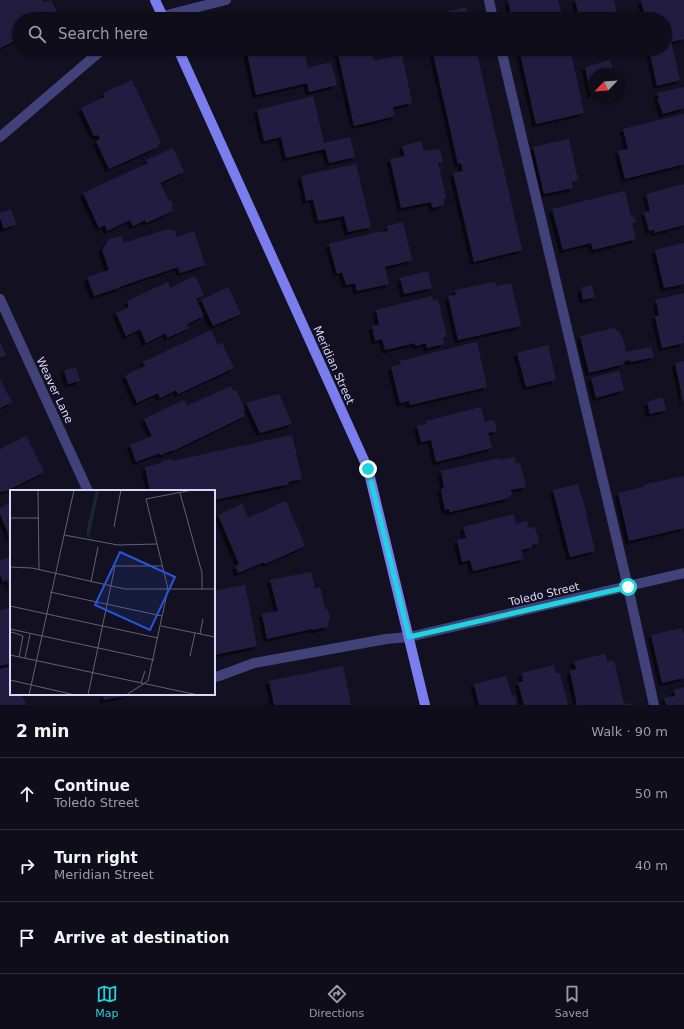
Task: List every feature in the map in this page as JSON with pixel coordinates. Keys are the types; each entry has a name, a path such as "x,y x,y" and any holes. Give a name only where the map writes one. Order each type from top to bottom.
{"street":[{"path":"155,0 159,12"},
{"path":"183,12 226,0"},
{"path":"489,0 492,12"},
{"path":"0,137 95,56"},
{"name":"Meridian Street","path":"181,56 368,469 425,705"},
{"path":"502,56 628,587 654,705"},
{"name":"Weaver Lane","path":"0,299 88,490"},
{"name":"Toledo Street","path":"215,677 254,663 386,639 409,637 684,573"}],"building":[{"path":"42,0 43,3 51,0 57,12 12,12 12,42 0,48 0,1"},
{"path":"508,0 558,0 561,12 511,12"},
{"path":"575,0 614,0 617,12 578,12"},
{"path":"641,0 684,0 684,39 672,42 672,12 644,12"},
{"path":"466,7 467,12 445,12"},
{"path":"672,46 680,80 657,86 651,56 672,56"},
{"path":"248,56 305,56 308,68 331,62 337,85 309,92 307,83 256,95"},
{"path":"339,56 373,56 374,61 402,56 412,103 393,107 395,116 354,126"},
{"path":"434,56 478,56 522,250 474,262 453,173 463,171 461,163 458,164"},
{"path":"521,56 572,56 584,113 536,124"},
{"path":"610,60 612,68 588,68 588,81 585,67"},
{"path":"132,80 161,143 157,145 158,147 109,169 96,141 100,139 98,135 94,136 81,108 105,97 103,93"},
{"path":"684,87 684,108 663,114 657,98 659,98 657,93"},
{"path":"313,96 324,143 350,137 355,157 329,163 325,149 286,158 281,137 264,141 257,110"},
{"path":"684,114 684,164 625,179 618,151 628,149 623,129"},
{"path":"569,139 578,180 572,182 573,188 544,194 533,147"},
{"path":"421,141 424,151 440,149 443,162 438,163 446,198 443,199 444,205 433,208 431,202 401,208 390,159 405,156 402,146"},
{"path":"173,148 184,172 160,183 169,201 171,200 173,211 146,223 145,220 133,226 130,220 107,231 105,225 99,228 83,193 148,163 146,160"},
{"path":"356,164 371,227 348,232 344,216 318,221 313,199 306,201 301,176"},
{"path":"684,184 684,225 654,233 654,230 649,231 644,212 650,211 646,194"},
{"path":"625,191 631,217 634,216 636,222 632,223 636,239 593,250 591,243 563,250 552,209"},
{"path":"11,209 16,224 4,229 0,218 0,213"},
{"path":"403,222 412,260 385,267 389,284 357,291 355,283 346,285 342,272 337,274 329,244 377,232 388,231 387,226"},
{"path":"168,229 175,231 177,237 194,231 205,265 180,273 178,267 94,296 87,277 109,270 102,250 109,239 121,236 124,243"},
{"path":"684,243 684,284 664,288 655,250"},
{"path":"428,271 432,288 404,294 400,278"},
{"path":"195,276 204,295 196,299 204,316 187,324 189,328 167,338 166,333 146,343 140,329 126,336 116,313 129,307 127,301 168,282 170,288"},
{"path":"495,282 496,286 511,283 521,326 458,340 448,296 456,295 455,290"},
{"path":"592,285 595,297 583,300 581,288"},
{"path":"228,287 241,314 213,326 201,300"},
{"path":"684,293 684,343 662,348 655,316 659,315 656,300"},
{"path":"432,296 433,301 438,300 447,337 443,337 444,344 427,348 426,343 416,346 415,343 385,350 382,339 375,341 372,326 379,325 376,310"},
{"path":"615,328 616,331 619,330 620,335 622,335 626,352 651,347 654,357 631,362 630,360 623,362 624,364 589,373 580,336"},
{"path":"211,330 218,345 222,343 234,368 178,394 176,390 160,398 158,393 137,403 125,376 145,366 143,362"},
{"path":"0,342 6,355 0,358"},
{"path":"477,342 487,387 410,405 409,401 400,403 391,367 401,364 400,361"},
{"path":"548,345 556,380 526,387 517,353"},
{"path":"684,361 684,401 683,401 675,363"},
{"path":"76,367 80,381 68,384 64,370"},
{"path":"619,371 624,390 596,398 591,378"},
{"path":"0,379 12,402 0,408"},
{"path":"231,386 233,391 236,390 245,410 243,411 245,416 173,451 161,455 160,453 136,462 130,445 152,436 144,419 184,400 187,406"},
{"path":"279,394 292,424 260,433 246,403"},
{"path":"663,397 666,410 650,414 647,402"},
{"path":"481,407 485,422 494,420 497,431 488,433 492,448 436,462 431,440 421,442 417,426 426,424 426,421"},
{"path":"292,435 302,479 288,482 289,484 215,500 215,490 150,490 145,467 162,463 162,461 172,459 172,461"},
{"path":"26,436 44,472 6,491 0,492 0,449"},
{"path":"514,457 516,463 520,463 526,487 511,490 512,495 508,496 509,498 450,512 449,509 445,510 441,489 444,488 441,471 499,458 500,460"},
{"path":"684,476 684,528 629,541 618,493 644,487 643,485"},
{"path":"578,484 595,551 570,557 553,490"},
{"path":"286,501 305,546 265,564 264,562 238,573 235,566 239,564 218,515 242,504 248,518"},
{"path":"10,503 10,538 0,514 0,508"},
{"path":"514,514 516,524 527,521 528,528 535,527 539,543 521,550 524,559 473,571 470,560 462,562 457,540 466,538 463,527"},
{"path":"10,556 10,586 7,580 3,582 0,575 0,561"},
{"path":"311,572 315,589 320,587 325,608 328,610 330,618 328,627 267,639 262,614 278,611 270,580"},
{"path":"245,585 257,646 215,655 215,591"},
{"path":"10,608 10,663 0,666 0,610"},
{"path":"682,628 684,635 684,678 662,683 651,635"},
{"path":"605,654 607,662 614,660 624,704 629,703 630,705 577,705 570,671 576,669 574,661"},
{"path":"554,665 556,674 560,673 568,705 524,705 518,683 523,681 522,673"},
{"path":"343,666 351,705 274,705 269,681"},
{"path":"10,667 10,695 24,695 22,698 24,698 26,705 0,705 0,669"},
{"path":"506,676 512,696 515,695 517,705 479,705 474,684"},
{"path":"684,687 684,705 666,705 664,698 675,696 674,690"},
{"path":"103,695 128,695 104,700"}],"route":[{"path":"368,469 409,637 628,587"}]}
